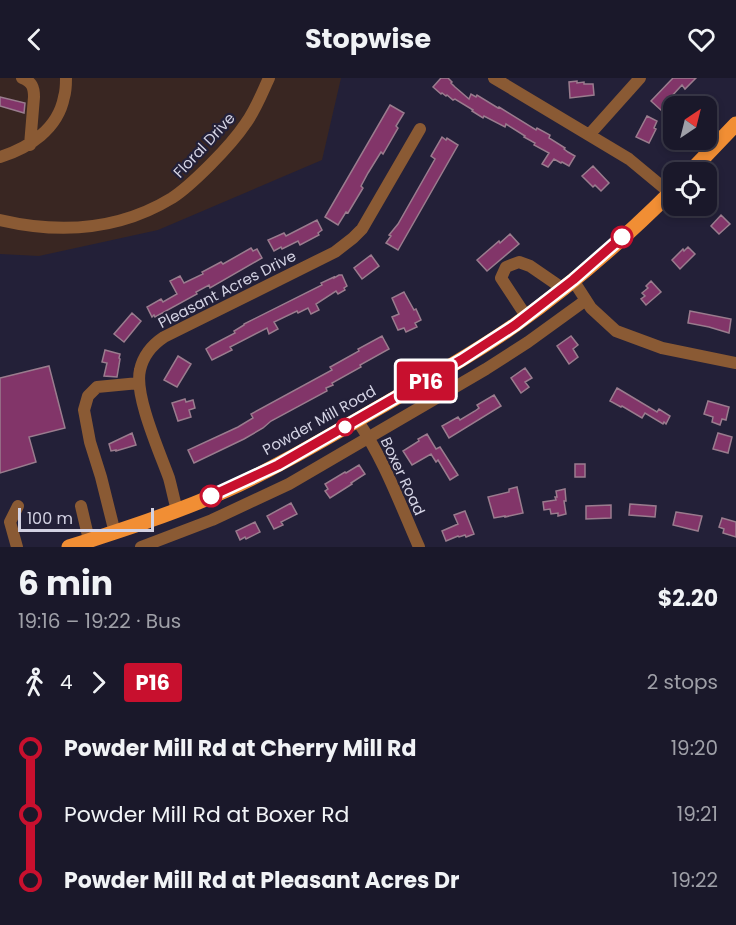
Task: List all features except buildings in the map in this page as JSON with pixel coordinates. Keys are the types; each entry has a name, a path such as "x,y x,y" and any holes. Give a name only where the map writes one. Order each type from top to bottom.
{"main road":[{"path":"700,162 736,124"},
{"name":"Powder Mill Road","path":"69,547 115,533 228,489 278,465 461,360 568,284 663,199"}],"street":[{"path":"22,78 35,84 30,145"},
{"path":"0,157 30,145 44,134 60,110 64,99 66,78"},
{"name":"Floral Drive","path":"0,220 26,226 68,229 109,224 140,215 173,197 192,183 219,156 246,124 269,78"},
{"path":"494,78 629,159 663,184"},
{"path":"589,135 640,78"},
{"name":"Pleasant Acres Drive","path":"177,510 170,481 147,417 139,383 140,369 146,354 153,344 164,337 335,252 353,238 362,229 420,129"},
{"path":"526,316 501,278 506,267 519,262 568,284 616,331 662,348 736,363"},
{"path":"141,547 212,520 279,488 486,369 586,300"},
{"path":"115,533 90,442 84,410 88,396 97,387 139,383"},
{"name":"Boxer Road","path":"357,420 378,453 419,547"},
{"path":"16,547 5,523 18,506"},
{"path":"81,506 89,540"}],"shaded area":[{"path":"0,78 341,78 322,160 158,230 39,256 0,254"}],"bus line":[{"name":"P16","path":"211,496 278,465 461,360 515,325 573,280 622,237"}]}
